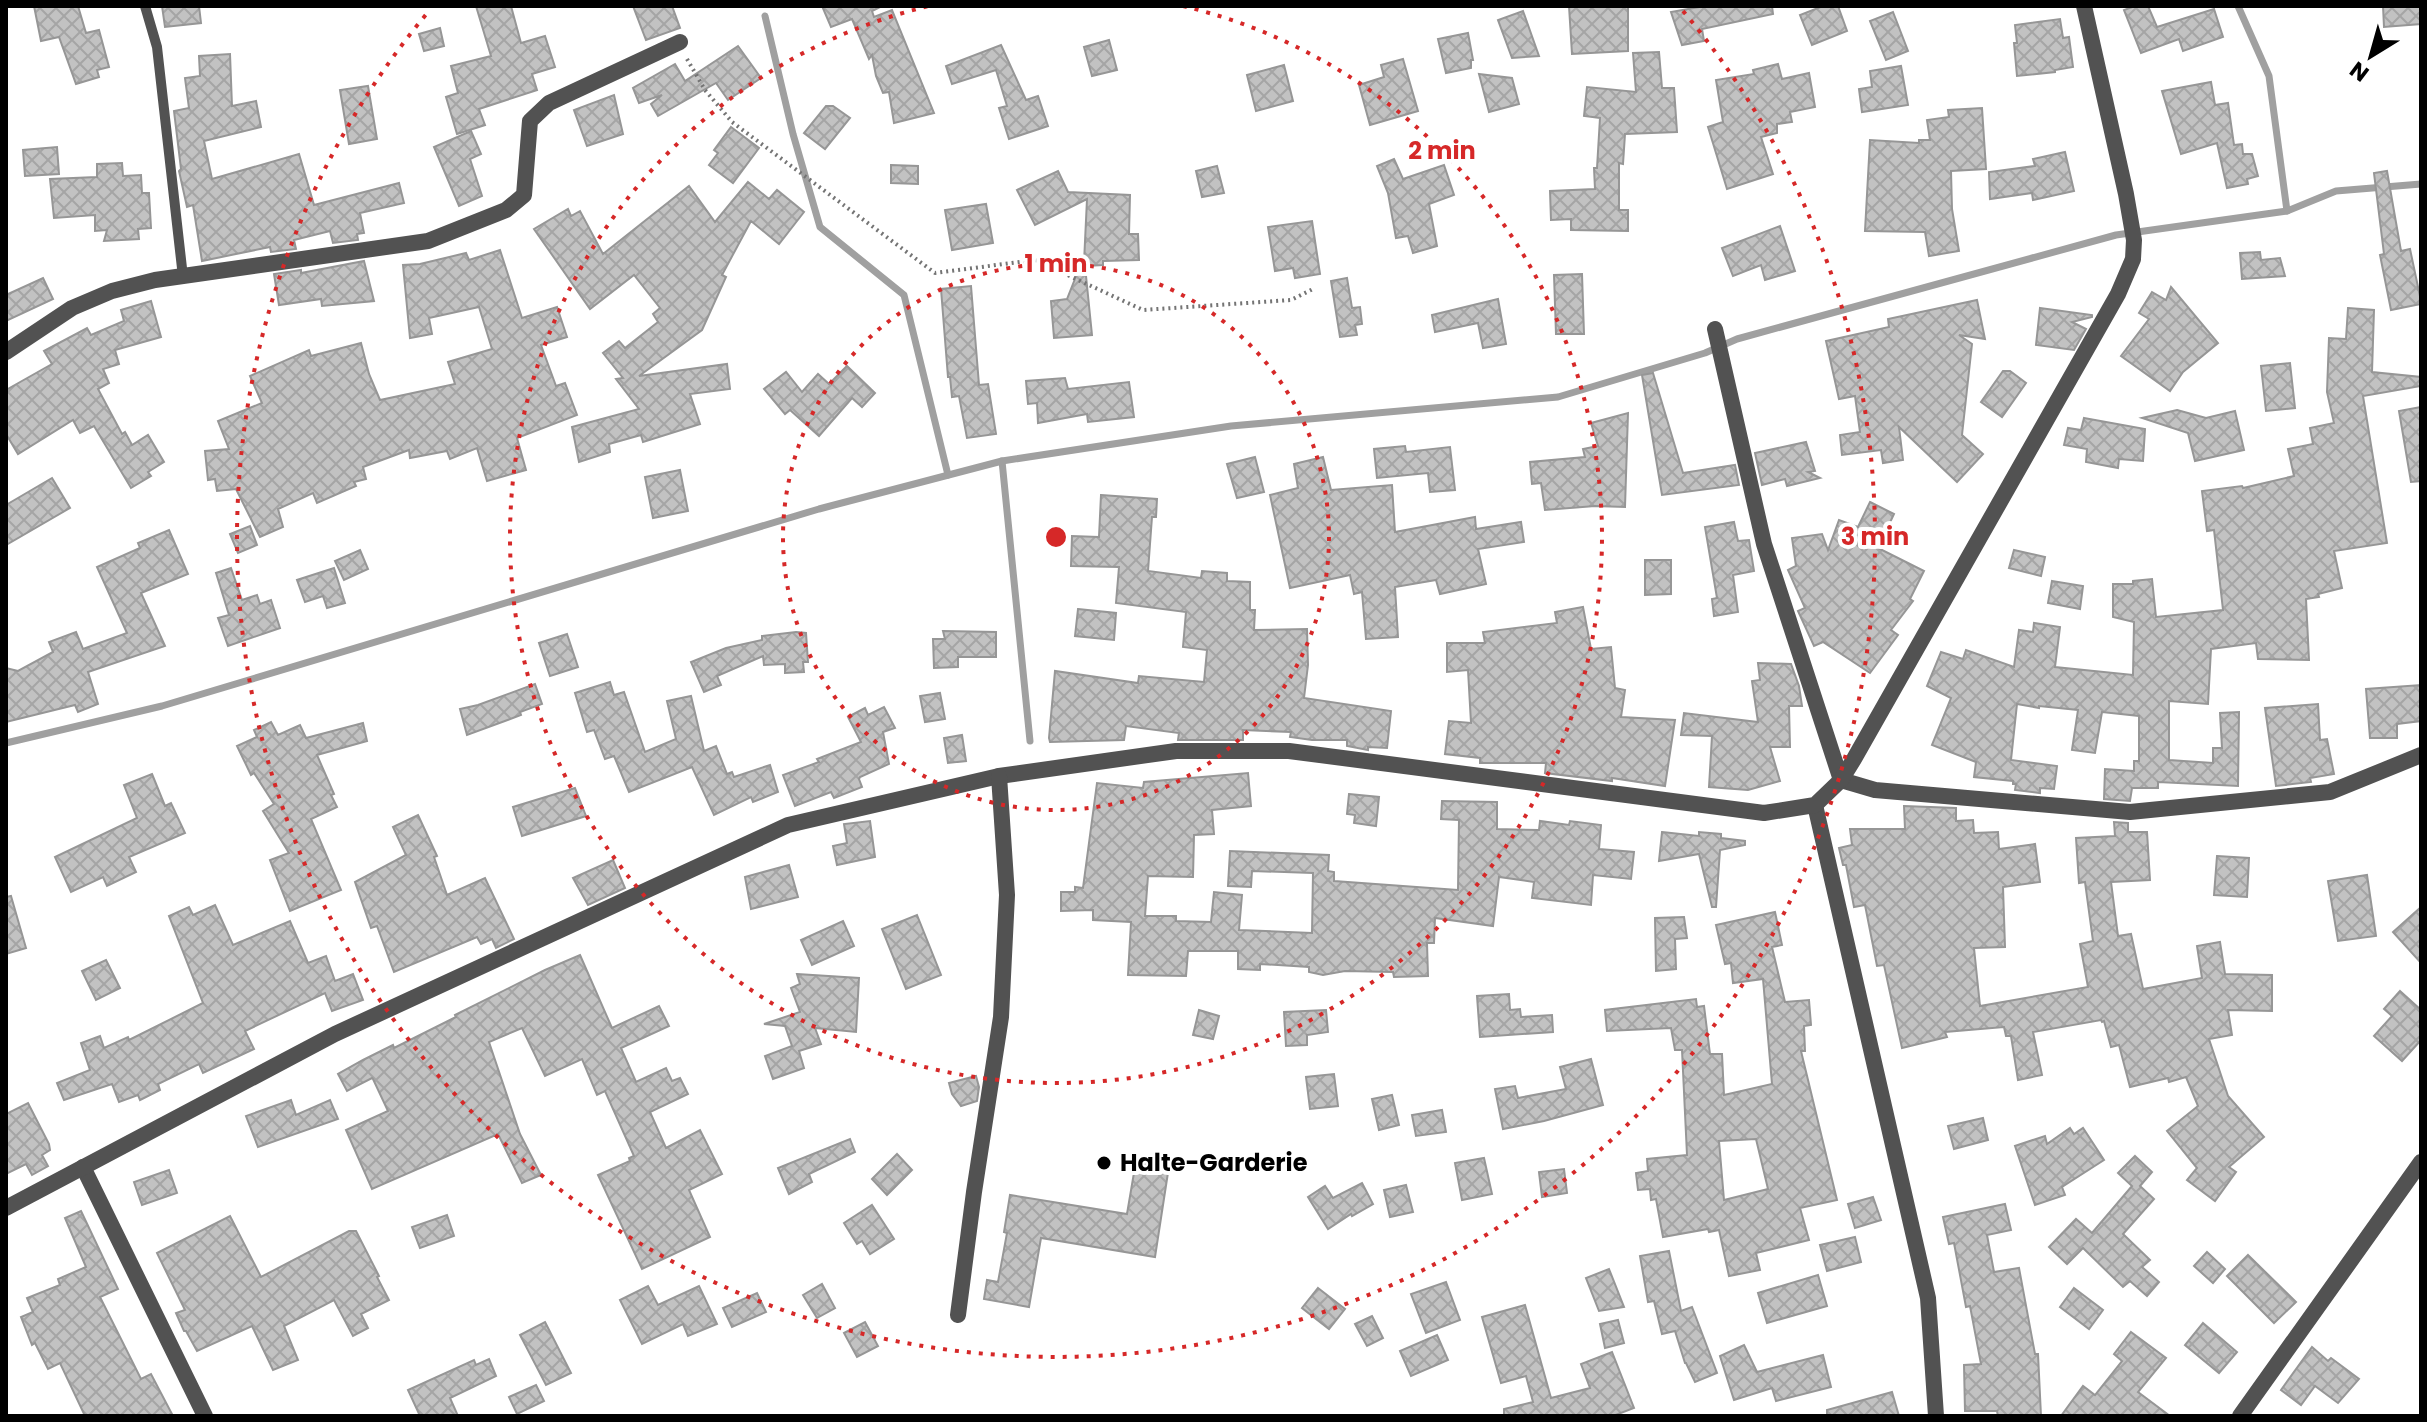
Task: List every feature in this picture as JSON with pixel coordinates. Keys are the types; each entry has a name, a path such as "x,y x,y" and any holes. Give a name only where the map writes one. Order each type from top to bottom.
{"street":[{"path":"6,1208 335,1034 788,825 999,776 1176,751 1289,751 1764,813 1815,805 1841,780 2118,294 2133,259 2134,240 2129,208 2084,6"},
{"path":"6,352 72,308 112,291 155,280 428,241 506,210 524,195 530,121 549,103 680,42"},
{"path":"1716,333 1764,544 1841,780"},
{"path":"1841,780 1875,790 2130,812 2330,792 2421,755"},
{"path":"958,1315 1001,1017 1007,895 999,776"},
{"path":"1815,805 1928,1298 1936,1416"},
{"path":"2240,1416 2421,1162"},
{"path":"83,1167 205,1416"}],"lane":[{"path":"145,6 157,47 183,277"}],"path":[{"path":"680,42 705,90 732,122 935,273 1035,260 1143,310 1291,300 1313,289"}],"building":[{"path":"34,6 78,6 86,33 99,30 109,67 97,70 99,77 76,84 59,37 41,41"},
{"path":"162,6 199,6 201,23 165,27"},
{"path":"476,6 511,6 521,43 545,36 555,67 532,74 537,90 479,109 485,125 457,134 446,97 458,93 451,66 491,56"},
{"path":"633,6 672,6 680,28 646,40"},
{"path":"822,6 882,6 872,11 874,17 892,10 934,113 894,123 889,92 883,93 872,55 869,59 852,19 831,27"},
{"path":"1569,6 1628,6 1628,51 1572,54"},
{"path":"1705,6 1772,6 1773,14 1702,29 1704,41 1682,45 1671,12"},
{"path":"1823,6 1838,6 1847,31 1812,45 1800,15"},
{"path":"2148,6 2157,27 2214,9 2223,37 2183,51 2179,39 2141,53 2124,10"},
{"path":"2383,6 2421,6 2421,24 2384,27"},
{"path":"1523,11 1539,56 1512,58 1498,20"},
{"path":"1893,12 1908,51 1886,60 1870,21"},
{"path":"2060,19 2063,38 2069,37 2073,67 2017,76 2015,25"},
{"path":"440,28 444,46 424,51 419,34"},
{"path":"1468,33 1473,60 1471,68 1446,73 1438,39"},
{"path":"1109,40 1117,70 1092,76 1084,47"},
{"path":"1001,45 1026,100 1038,96 1048,126 1009,139 999,108 1007,106 996,70 952,84 946,66"},
{"path":"738,46 761,78 728,100 716,83 658,116 651,104 662,95 639,103 633,88 675,64 685,81"},
{"path":"1659,52 1662,88 1674,88 1677,132 1625,134 1623,164 1619,163 1619,210 1628,210 1628,231 1571,230 1571,219 1551,220 1550,191 1595,189 1594,168 1597,168 1600,118 1584,116 1587,87 1636,92 1633,53"},
{"path":"230,54 232,106 256,101 261,127 204,141 212,179 299,154 314,205 399,183 404,203 360,213 364,233 357,234 358,240 333,243 330,231 294,240 296,249 271,252 270,247 202,261 193,205 187,207 179,171 174,111 189,108 185,78 200,76 199,56"},
{"path":"1403,59 1418,111 1370,125 1359,85 1384,77 1381,65"},
{"path":"1778,64 1782,79 1809,73 1815,107 1790,112 1792,122 1777,124 1777,133 1761,137 1773,174 1727,189 1708,127 1723,122 1716,80 1754,74 1753,70"},
{"path":"1284,65 1293,101 1256,111 1247,75"},
{"path":"1901,66 1908,105 1862,112 1859,89 1872,87 1870,71"},
{"path":"1479,74 1512,78 1519,104 1489,112"},
{"path":"2211,82 2215,105 2228,103 2234,145 2242,144 2243,154 2252,154 2258,176 2247,179 2248,184 2227,188 2217,143 2181,154 2162,91"},
{"path":"368,86 377,139 349,144 340,90"},
{"path":"614,95 623,134 587,146 574,110"},
{"path":"826,106 833,106 850,118 825,149 804,133"},
{"path":"1982,108 1986,169 1951,171 1952,209 1959,251 1929,256 1925,232 1865,231 1870,140 1919,143 1919,140 1930,140 1927,120 1949,117 1948,110"},
{"path":"731,127 759,148 733,183 709,165 718,153 714,150"},
{"path":"471,131 481,154 470,159 482,196 459,206 434,147"},
{"path":"57,147 59,174 25,176 23,150"},
{"path":"2065,152 2074,191 2033,200 2032,193 1990,199 1989,172 2035,166 2033,159"},
{"path":"1394,159 1403,179 1444,165 1454,195 1429,204 1437,246 1413,253 1408,236 1396,238 1388,193 1377,166"},
{"path":"122,163 123,176 141,175 142,193 149,193 151,228 138,229 139,239 104,241 107,230 95,231 95,215 54,218 50,179 97,177 97,164"},
{"path":"891,165 918,166 918,184 891,183"},
{"path":"1217,166 1224,193 1202,197 1196,171"},
{"path":"1058,171 1068,192 1130,195 1129,234 1138,234 1139,260 1103,261 1103,265 1085,266 1092,335 1054,338 1051,301 1067,299 1084,256 1084,263 1087,199 1035,225 1017,190"},
{"path":"2387,171 2401,251 2410,249 2421,301 2421,304 2391,310 2380,255 2384,254 2374,173"},
{"path":"748,182 769,199 777,190 804,212 779,244 751,221 722,275 726,277 702,330 639,376 727,364 730,389 690,394 700,424 643,442 641,435 609,444 610,452 579,462 572,427 639,409 616,379 623,378 603,353 619,341 625,348 658,322 653,314 660,308 634,275 590,309 534,229 568,209 571,216 580,211 603,254 689,186 715,222"},
{"path":"986,204 993,243 952,250 945,210"},
{"path":"1312,221 1320,274 1295,278 1293,268 1275,271 1268,227"},
{"path":"1780,226 1795,271 1765,280 1761,265 1733,276 1722,248"},
{"path":"500,250 522,318 557,307 567,337 541,345 556,386 565,383 577,415 517,438 526,470 487,481 477,448 450,459 447,451 410,458 409,450 363,467 366,479 354,482 356,486 317,503 313,493 278,509 283,527 260,537 236,489 217,491 215,479 208,480 205,451 229,449 218,421 262,403 250,376 309,350 311,356 361,343 380,400 455,384 448,362 492,349 479,307 429,318 432,334 410,338 403,265 466,253 469,260"},
{"path":"2260,252 2261,260 2280,258 2285,276 2242,279 2240,253"},
{"path":"364,261 374,301 322,306 321,299 279,305 274,274 301,270 301,273"},
{"path":"1582,274 1584,334 1556,334 1554,275"},
{"path":"43,278 53,299 6,321 6,295"},
{"path":"1347,278 1352,308 1360,307 1362,324 1355,325 1357,335 1340,337 1331,281"},
{"path":"971,286 979,385 988,384 996,434 967,438 959,396 952,397 948,377 941,289"},
{"path":"2171,287 2218,343 2183,372 2170,391 2121,356 2149,319 2139,313 2152,292 2166,300"},
{"path":"1498,299 1506,344 1483,348 1478,323 1435,332 1432,315"},
{"path":"1977,300 1985,339 1959,335 1972,344 1962,435 1983,454 1957,482 1899,427 1903,460 1883,463 1881,450 1842,455 1840,435 1860,432 1855,396 1839,399 1826,341 1889,327 1888,319"},
{"path":"151,301 161,337 115,350 119,364 103,369 109,383 98,389 122,434 125,432 132,445 148,435 164,462 148,472 151,476 131,488 94,426 80,433 73,420 18,454 6,434 6,390 52,364 44,351 87,328 91,335 124,321 121,310"},
{"path":"2040,308 2092,315 2072,322 2086,329 2074,350 2036,345"},
{"path":"2348,308 2374,310 2372,372 2421,377 2421,386 2363,396 2387,543 2334,551 2342,588 2306,599 2309,660 2258,659 2256,643 2211,649 2208,704 2169,701 2169,760 2213,763 2213,748 2222,748 2220,713 2239,712 2238,786 2158,782 2158,788 2132,788 2130,801 2104,799 2105,769 2134,771 2134,761 2139,761 2139,716 2102,712 2095,753 2072,750 2078,710 2017,704 2011,760 2057,766 2054,789 2040,788 2040,793 2015,790 2013,781 1974,777 1976,762 1932,745 1951,698 1927,686 1941,652 1963,659 1966,650 2014,667 2019,630 2033,632 2034,623 2060,627 2055,667 2133,675 2134,622 2113,617 2113,584 2133,584 2133,581 2152,579 2156,617 2223,610 2214,530 2207,531 2202,491 2243,488 2294,476 2288,449 2313,444 2310,428 2334,423 2327,392 2329,338 2346,339"},
{"path":"2290,363 2295,408 2266,411 2261,366"},
{"path":"847,366 875,393 862,407 852,398 819,436 790,410 785,414 764,389 786,372 802,392 818,374 829,384"},
{"path":"2003,371 2010,371 2026,383 2002,417 1981,402"},
{"path":"1653,373 1683,473 1735,465 1739,485 1662,495 1642,375"},
{"path":"1065,378 1068,389 1129,382 1134,417 1088,422 1087,414 1038,423 1037,403 1028,404 1026,381"},
{"path":"2421,407 2421,481 2411,482 2399,411"},
{"path":"2177,410 2206,418 2235,411 2244,450 2195,461 2188,433 2142,418"},
{"path":"1628,413 1625,507 1545,510 1541,483 1532,484 1530,462 1585,457 1583,449 1598,446 1591,423"},
{"path":"2084,418 2145,429 2143,461 2119,459 2118,468 2086,462 2087,449 2064,445 2068,428 2081,430"},
{"path":"1806,442 1815,471 1808,472 1820,478 1787,486 1785,479 1762,485 1755,453"},
{"path":"1405,446 1406,452 1450,447 1455,490 1430,492 1428,473 1377,478 1374,449"},
{"path":"1255,457 1264,492 1237,498 1227,464"},
{"path":"1323,457 1331,490 1392,485 1395,532 1475,517 1476,529 1521,522 1524,542 1478,549 1486,584 1440,594 1436,580 1395,587 1398,637 1366,639 1362,592 1354,594 1350,575 1290,588 1270,495 1298,488 1294,464"},
{"path":"680,470 688,511 653,518 645,477"},
{"path":"52,478 70,508 6,545 6,505"},
{"path":"1101,495 1157,499 1156,517 1152,517 1148,571 1201,578 1202,571 1227,573 1227,581 1250,582 1250,610 1255,610 1254,630 1307,629 1308,665 1304,698 1391,711 1387,748 1368,747 1368,750 1347,746 1347,740 1312,740 1290,737 1291,732 1243,730 1243,740 1178,740 1179,733 1126,726 1124,740 1050,742 1055,671 1138,683 1139,676 1204,682 1207,650 1183,647 1186,612 1116,603 1119,567 1071,566 1072,536 1099,537"},
{"path":"1870,502 1894,514 1878,548 1924,571 1910,599 1913,601 1891,630 1898,635 1870,673 1823,642 1814,646 1798,611 1805,608 1788,570 1796,566 1792,538 1822,534 1828,550 1839,520 1858,527"},
{"path":"1734,522 1738,541 1749,540 1754,571 1733,575 1738,612 1714,616 1712,599 1717,598 1705,527"},
{"path":"250,526 257,545 238,553 230,534"},
{"path":"169,530 188,574 141,593 165,646 88,672 98,704 78,712 75,705 6,722 6,668 18,671 53,652 49,642 76,632 83,649 127,633 97,567 140,548 138,543"},
{"path":"360,550 368,569 344,580 335,561"},
{"path":"2014,550 2045,557 2041,576 2009,568"},
{"path":"1645,560 1671,560 1671,594 1645,595"},
{"path":"231,568 242,600 257,595 260,604 271,600 280,628 228,646 218,618 229,615 216,573"},
{"path":"334,568 345,603 327,608 323,596 305,602 297,580"},
{"path":"2052,581 2083,586 2080,609 2048,603"},
{"path":"1583,607 1591,649 1611,647 1615,688 1625,690 1621,717 1675,720 1665,786 1545,773 1546,763 1480,763 1480,758 1445,754 1449,721 1471,723 1468,670 1447,672 1447,643 1485,643 1483,632 1557,623 1555,612"},
{"path":"1078,609 1116,613 1114,640 1075,636"},
{"path":"943,631 996,632 996,657 958,657 958,667 934,668 933,639 945,639"},
{"path":"806,633 808,662 803,662 804,672 785,673 785,664 764,665 763,656 717,676 721,685 704,692 691,662 726,648 762,640 762,636"},
{"path":"567,634 578,667 550,676 539,643"},
{"path":"1758,663 1791,664 1799,686 1802,706 1789,706 1790,747 1770,747 1780,781 1748,790 1709,787 1712,736 1681,735 1684,713 1758,722 1752,681 1760,680"},
{"path":"610,682 614,695 624,692 645,752 676,739 667,701 691,696 704,751 716,746 727,774 732,772 734,777 770,765 778,792 753,802 751,797 714,815 692,767 629,792 614,756 605,759 594,730 587,732 575,693"},
{"path":"535,684 542,704 467,735 460,709"},
{"path":"2421,685 2421,721 2397,724 2397,738 2370,738 2366,689"},
{"path":"940,693 945,719 925,722 920,696"},
{"path":"2318,704 2320,740 2327,739 2334,774 2310,778 2311,782 2276,786 2265,708"},
{"path":"884,707 895,728 883,732 889,764 860,777 862,787 834,798 831,792 795,806 783,775 861,742 848,717 865,708 868,715"},
{"path":"271,722 278,735 300,725 306,738 363,723 367,741 317,755 337,807 311,819 341,890 290,911 270,860 289,853 263,811 274,804 254,773 251,775 237,746 257,737 254,730"},
{"path":"962,735 966,761 948,763 944,738"},
{"path":"1248,773 1251,806 1212,810 1214,834 1194,835 1193,877 1148,876 1145,916 1176,916 1176,921 1211,922 1214,892 1242,895 1239,930 1312,933 1313,873 1252,871 1251,887 1228,886 1230,851 1329,855 1328,871 1334,872 1334,881 1458,890 1459,820 1441,819 1442,801 1497,802 1497,829 1539,830 1540,821 1601,825 1599,849 1634,852 1631,879 1593,875 1591,905 1532,898 1534,882 1499,877 1493,926 1435,918 1434,943 1427,943 1428,976 1394,977 1393,972 1345,971 1323,975 1309,972 1309,967 1260,964 1260,970 1238,969 1238,951 1188,951 1186,976 1128,975 1131,922 1093,920 1093,910 1061,911 1061,892 1075,892 1075,887 1083,888 1097,783 1143,788 1144,782"},
{"path":"152,774 165,806 171,803 185,833 129,857 136,872 107,886 103,877 71,892 55,857 137,818 124,785"},
{"path":"575,788 586,816 522,836 513,807"},
{"path":"1349,794 1379,797 1376,826 1354,823 1355,815 1347,814"},
{"path":"1904,806 1956,808 1956,821 1973,820 1974,833 1998,832 1999,849 2035,844 2040,882 2003,887 2005,947 1974,948 1980,1006 2088,987 2080,944 2093,941 2085,882 2079,883 2076,838 2115,836 2114,822 2128,823 2128,832 2147,832 2150,880 2111,882 2118,936 2131,934 2143,989 2202,978 2197,946 2220,942 2225,974 2272,975 2272,1011 2228,1010 2232,1035 2209,1039 2228,1096 2264,1137 2229,1167 2236,1172 2215,1201 2187,1180 2197,1168 2167,1131 2198,1106 2186,1077 2130,1087 2119,1045 2111,1047 2104,1021 2033,1032 2042,1075 2018,1080 2011,1036 2006,1036 2004,1027 1945,1032 1947,1037 1902,1048 1884,965 1877,966 1865,905 1854,907 1846,865 1843,865 1839,848 1852,845 1850,829 1905,829"},
{"path":"418,815 437,856 434,857 447,895 485,878 514,939 496,948 492,939 481,944 477,937 394,972 377,926 371,928 355,882 406,855 393,827"},
{"path":"870,821 875,857 837,865 833,846 847,843 844,824"},
{"path":"1662,832 1699,836 1699,832 1721,834 1721,838 1745,841 1745,845 1720,850 1716,907 1712,907 1699,854 1659,861"},
{"path":"2217,856 2249,858 2247,897 2214,895"},
{"path":"613,860 625,888 588,905 573,878"},
{"path":"789,865 798,897 751,909 745,877"},
{"path":"2367,875 2376,936 2338,941 2328,881"},
{"path":"11,896 26,948 6,954 6,897"},
{"path":"215,905 233,945 290,921 308,963 326,956 335,981 353,974 363,1000 332,1011 325,993 245,1031 254,1049 203,1073 199,1064 158,1084 160,1090 140,1100 138,1095 119,1102 112,1084 64,1100 57,1083 90,1070 81,1043 100,1036 104,1048 128,1037 129,1040 203,1003 169,916 189,907 193,915"},
{"path":"2421,907 2421,963 2393,932"},
{"path":"1775,912 1782,945 1772,947 1785,1002 1809,1000 1811,1025 1804,1026 1805,1051 1801,1051 1837,1200 1800,1208 1809,1240 1756,1253 1760,1270 1729,1276 1719,1230 1663,1237 1656,1199 1651,1200 1650,1189 1638,1190 1636,1173 1648,1171 1647,1159 1687,1155 1682,1050 1675,1050 1671,1028 1607,1031 1605,1010 1696,999 1697,1007 1704,1006 1710,1054 1722,1054 1724,1095 1772,1084 1763,979 1733,983 1731,963 1725,964 1716,925","holes":["1756,1139 1768,1189 1724,1200 1719,1141"]},
{"path":"917,915 941,975 906,989 882,929"},
{"path":"1684,917 1687,938 1675,939 1676,969 1656,971 1655,918"},
{"path":"843,921 854,946 812,965 801,940"},
{"path":"580,955 612,1028 659,1006 669,1026 621,1048 636,1082 666,1068 672,1081 680,1078 688,1094 650,1112 666,1148 700,1130 722,1174 689,1190 710,1237 642,1269 598,1175 630,1161 629,1158 634,1156 605,1091 597,1095 582,1059 545,1076 522,1028 489,1042 520,1134 541,1175 522,1183 498,1134 372,1189 346,1130 388,1111 372,1078 347,1091 338,1074"},
{"path":"106,960 120,988 96,1000 82,971"},
{"path":"797,974 859,978 856,1032 815,1028 821,1044 799,1051 804,1068 773,1079 765,1056 792,1046 785,1026 764,1024 800,1012 791,988 800,984"},
{"path":"2400,991 2421,1010 2421,1040 2402,1061 2374,1036 2392,1016 2384,1009"},
{"path":"1509,994 1510,1010 1520,1009 1521,1017 1552,1015 1553,1032 1480,1037 1477,996"},
{"path":"1199,1010 1219,1016 1213,1039 1193,1035"},
{"path":"1326,1010 1328,1032 1307,1035 1307,1045 1286,1046 1284,1012"},
{"path":"1591,1059 1603,1105 1503,1129 1495,1089 1515,1086 1518,1098 1566,1089 1560,1067"},
{"path":"1334,1074 1338,1106 1310,1109 1306,1077"},
{"path":"976,1076 979,1087 977,1101 961,1106 952,1094 949,1083"},
{"path":"1392,1095 1399,1125 1379,1130 1372,1099"},
{"path":"291,1100 296,1115 330,1100 338,1119 258,1147 246,1116"},
{"path":"28,1103 49,1144 50,1150 42,1155 48,1166 32,1175 26,1164 6,1174 6,1114"},
{"path":"1442,1110 1446,1132 1416,1136 1412,1115"},
{"path":"1983,1118 1988,1140 1954,1149 1948,1126"},
{"path":"2070,1128 2074,1134 2083,1128 2104,1160 2062,1187 2065,1195 2035,1205 2015,1146 2045,1136 2047,1144"},
{"path":"850,1139 855,1152 809,1174 812,1182 789,1194 778,1168"},
{"path":"897,1154 912,1170 887,1195 872,1179"},
{"path":"2135,1156 2152,1172 2140,1186 2154,1199 2123,1234 2150,1260 2142,1267 2159,1282 2147,1296 2130,1281 2123,1287 2083,1248 2067,1264 2049,1247 2076,1219 2092,1233 2132,1186 2118,1173"},
{"path":"1484,1158 1492,1194 1462,1200 1455,1163"},
{"path":"1136,1161 1169,1166 1155,1257 1041,1238 1029,1307 984,1299 987,1280 998,1282 1010,1195 1127,1214"},
{"path":"1564,1169 1567,1193 1542,1197 1539,1172"},
{"path":"169,1170 177,1193 142,1205 134,1182"},
{"path":"1362,1183 1373,1204 1328,1229 1308,1197 1325,1186 1333,1198"},
{"path":"1406,1185 1413,1212 1390,1217 1384,1190"},
{"path":"1873,1197 1881,1220 1855,1228 1848,1204"},
{"path":"2005,1204 2011,1230 1987,1235 1994,1272 2019,1268 2035,1354 2038,1354 2041,1416 1998,1416 1997,1411 1965,1411 1964,1365 1981,1364 1954,1243 1949,1244 1943,1217"},
{"path":"872,1205 894,1239 870,1254 862,1241 857,1244 844,1223"},
{"path":"81,1211 118,1289 100,1297 141,1379 151,1374 173,1416 85,1416 60,1363 48,1369 35,1343 32,1345 21,1317 33,1312 27,1298 60,1285 58,1279 86,1267 65,1218"},
{"path":"447,1215 454,1236 420,1248 412,1227"},
{"path":"230,1216 261,1277 349,1231 356,1231 389,1300 361,1314 368,1328 353,1336 334,1300 284,1326 298,1360 273,1370 252,1326 197,1351 176,1313 185,1310 157,1253"},
{"path":"1855,1237 1861,1262 1827,1271 1820,1245"},
{"path":"1669,1251 1681,1311 1692,1307 1717,1373 1695,1382 1675,1331 1662,1334 1654,1301 1648,1302 1640,1256"},
{"path":"2207,1252 2225,1269 2213,1283 2194,1266"},
{"path":"2248,1255 2296,1302 2274,1323 2227,1276"},
{"path":"1609,1269 1624,1307 1599,1311 1586,1278"},
{"path":"1818,1275 1827,1306 1767,1323 1758,1293"},
{"path":"1446,1282 1460,1320 1426,1333 1411,1294"},
{"path":"822,1284 835,1308 817,1318 803,1295"},
{"path":"648,1286 658,1305 699,1286 717,1324 688,1336 683,1324 642,1344 620,1300"},
{"path":"1318,1288 1345,1309 1329,1329 1302,1308"},
{"path":"2074,1288 2103,1310 2089,1329 2060,1307"},
{"path":"757,1293 766,1312 732,1327 723,1308"},
{"path":"1525,1305 1551,1398 1590,1388 1581,1364 1612,1352 1634,1408 1613,1416 1504,1416 1504,1409 1533,1402 1526,1376 1501,1383 1482,1317"},
{"path":"1372,1316 1383,1338 1367,1346 1355,1324"},
{"path":"1618,1320 1624,1343 1605,1348 1600,1324"},
{"path":"545,1322 571,1373 546,1385 520,1335"},
{"path":"865,1322 878,1346 857,1357 844,1333"},
{"path":"2203,1323 2237,1352 2219,1373 2185,1345"},
{"path":"2131,1332 2166,1358 2138,1392 2170,1416 2061,1416 2083,1386 2095,1395 2122,1361 2114,1354"},
{"path":"1437,1335 1448,1360 1411,1376 1400,1351"},
{"path":"1744,1345 1757,1372 1823,1355 1831,1387 1776,1401 1772,1388 1734,1400 1720,1356"},
{"path":"2312,1347 2328,1361 2331,1358 2359,1379 2338,1403 2315,1386 2301,1405 2281,1390"},
{"path":"489,1359 496,1376 450,1398 458,1416 420,1416 408,1390 474,1360 476,1365"},
{"path":"536,1385 544,1401 517,1414 509,1397"},
{"path":"1892,1392 1899,1416 1827,1416 1827,1410"}],"waterway":[{"path":"6,743 162,706 819,509 1002,461 1231,426 1558,397 1705,353 1737,339 2116,235 2287,211 2269,76 2238,6"},
{"path":"765,16 793,134 820,227 904,295 948,475"},
{"path":"2287,211 2336,191 2421,184"},
{"path":"1002,461 1030,741"}],"place":[{"name":"Halte-Garderie","path":"1104,1163"}]}
